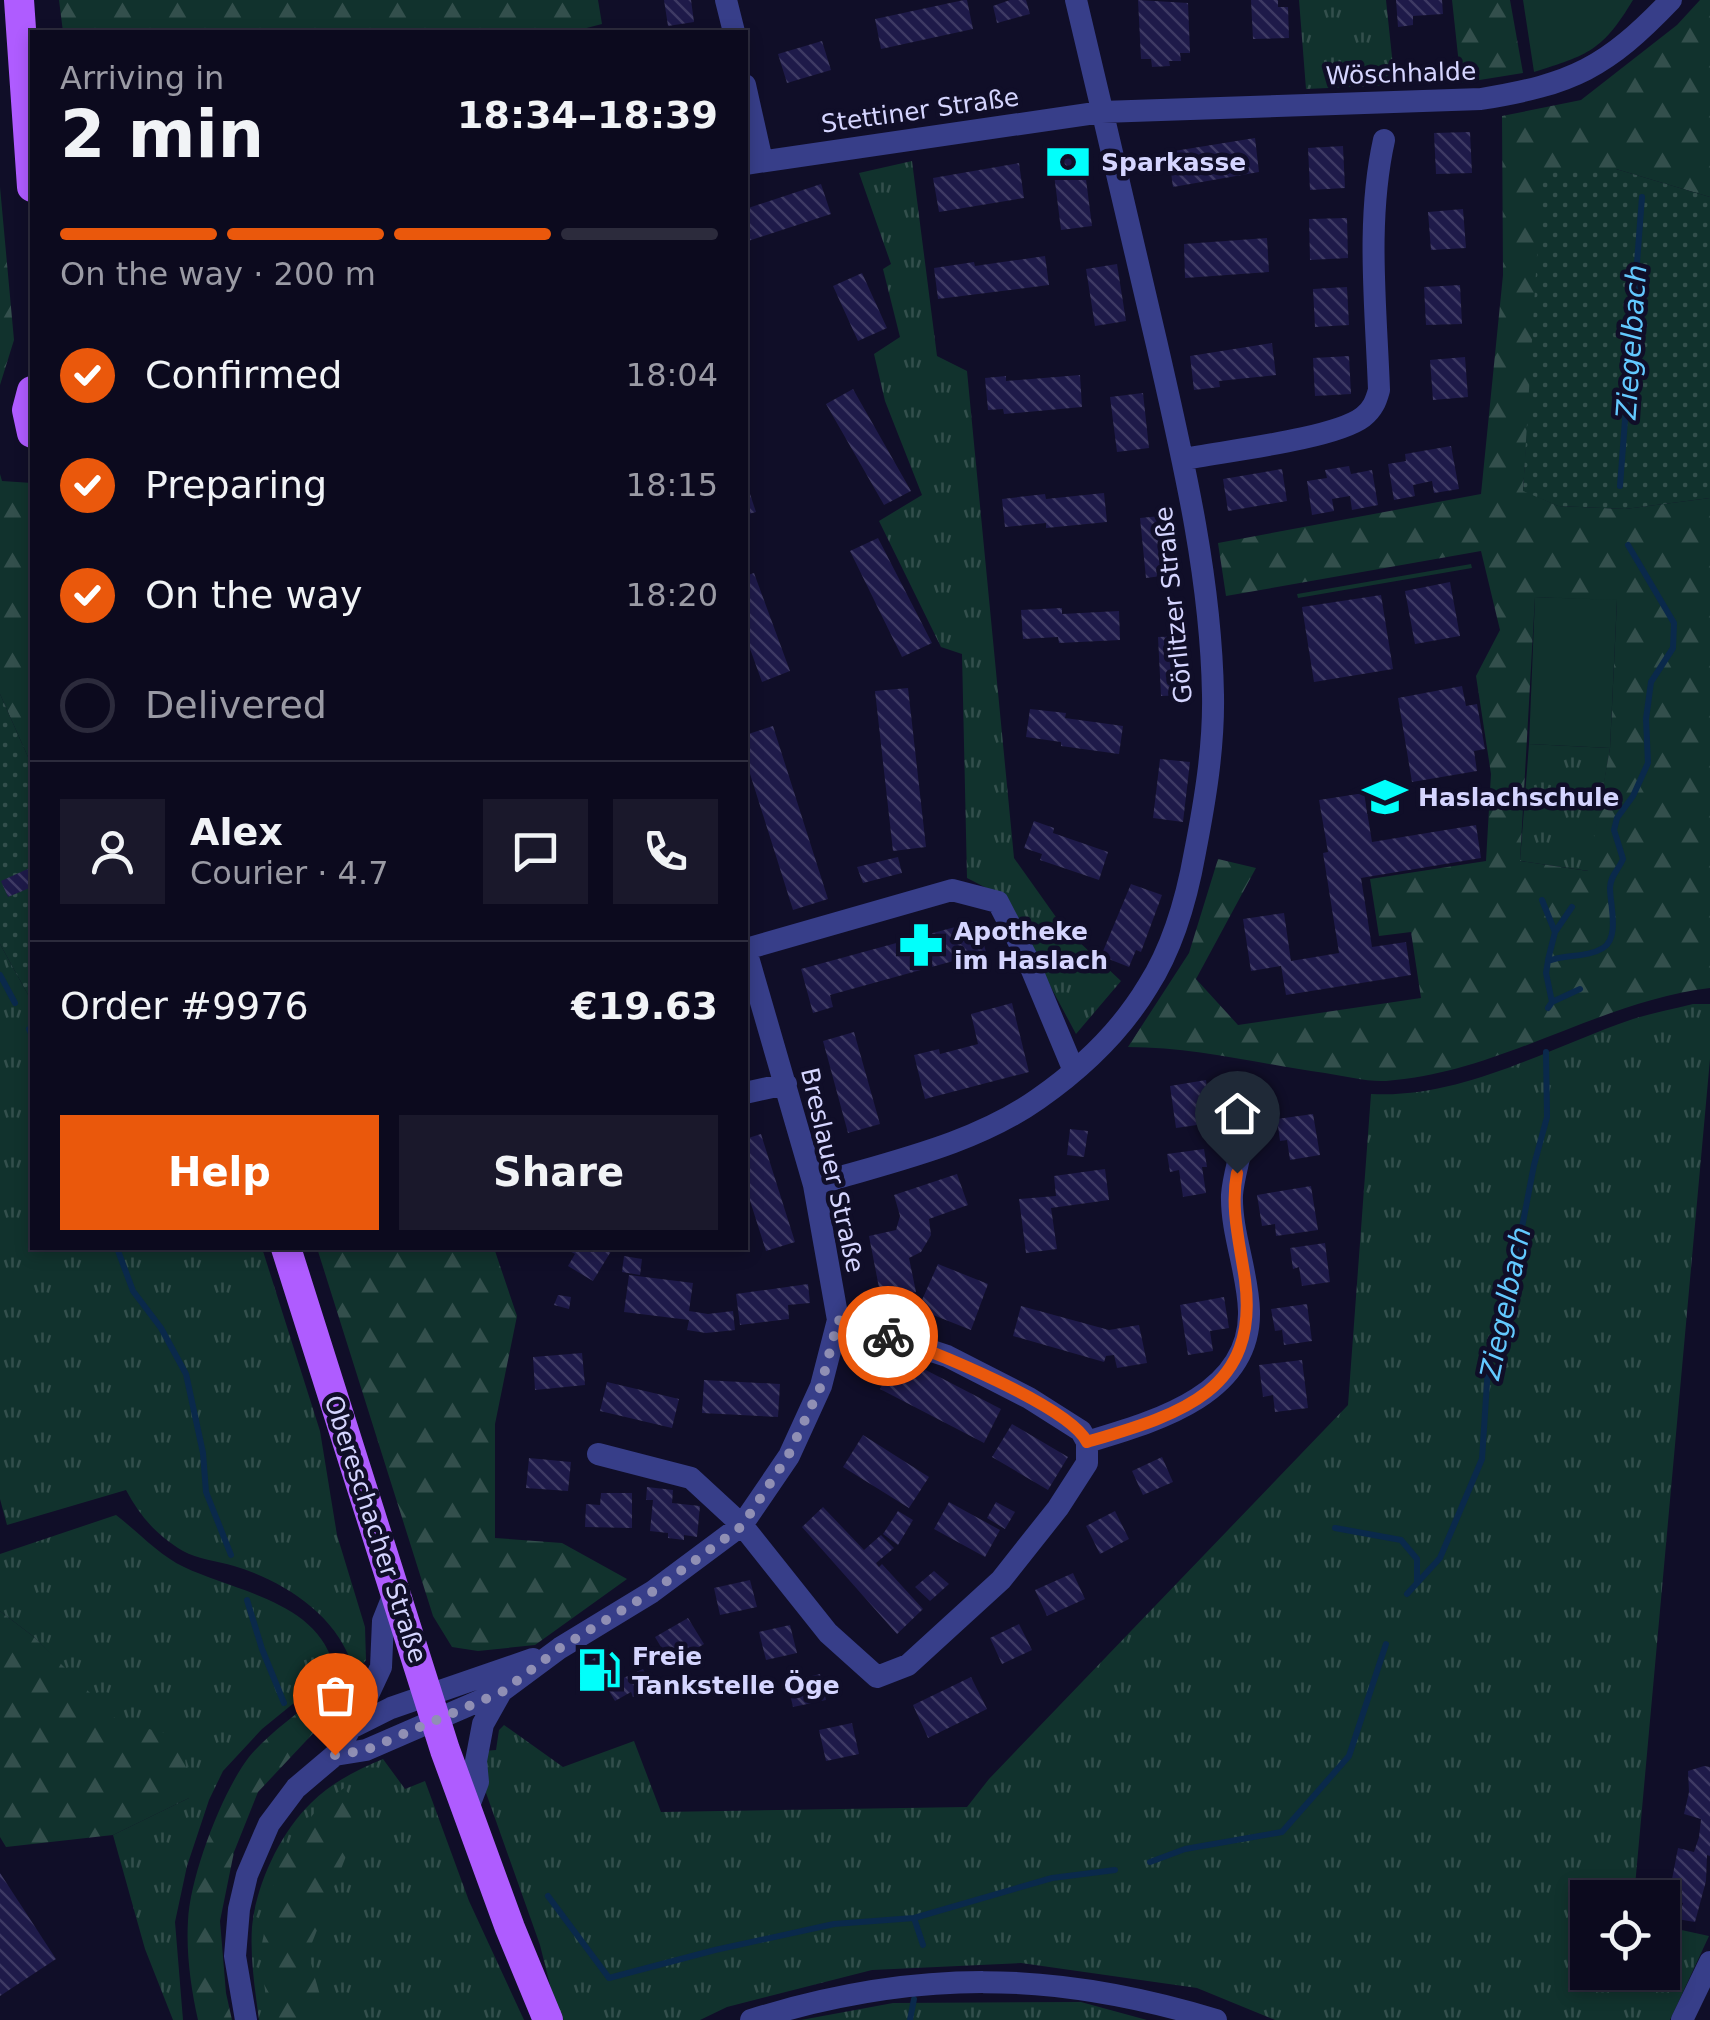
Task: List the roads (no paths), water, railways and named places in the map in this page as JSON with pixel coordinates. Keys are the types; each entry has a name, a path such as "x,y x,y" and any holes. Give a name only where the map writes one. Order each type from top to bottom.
{"main road":[{"path":"19,0 30,158"},
{"path":"30,399 27,410 30,424"},
{"name":"Obereschacher Straße","path":"287,1250 467,1811 548,2020"}],"street":[{"path":"726,0 734,30"},
{"name":"Görlitzer Straße","path":"814,1185 928,1151 982,1129 1035,1101 1074,1072 1120,1024 1151,982 1185,900 1202,816 1213,692 1204,597 1184,459 1076,0"},
{"name":"Wöschhalde","path":"1102,112 1481,99 1535,90 1558,84 1615,52 1671,0"},
{"name":"Stettiner Straße","path":"753,162 1102,112"},
{"path":"748,113 753,162"},
{"path":"1184,459 1330,432 1362,418 1374,406 1379,390 1376,173 1384,140"},
{"name":"Breslauer Straße","path":"748,947 952,890 998,902 1026,956 1074,1072"},
{"name":"Breslauer Straße","path":"433,1710 560,1648 652,1592 742,1526 797,1438 821,1386 838,1320 814,1185 748,958"},
{"path":"748,1092 786,1084"},
{"path":"1087,1442 1128,1430 1198,1400 1226,1376 1242,1350 1249,1314 1232,1196 1241,1149"},
{"path":"598,1454 690,1478 742,1526 828,1632 877,1678 908,1665 1001,1580 1058,1508 1087,1463 1087,1442 1082,1431 947,1356 838,1320"},
{"path":"246,2020 235,1956 247,1874 269,1824 304,1780 335,1755 360,1712 381,1666 383,1621 395,1590"},
{"name":"Breslauer Straße","path":"433,1710 502,1692 560,1648"},
{"path":"467,1811 478,1782 476,1761 483,1724 502,1692"},
{"path":"348,1730 391,1708 433,1710"},
{"path":"335,1755 366,1750 433,1710"},
{"path":"1682,2020 1710,1962"},
{"path":"751,2020 807,2002 884,1988 977,1980 1066,1984 1124,1994 1216,2020"}],"waterway":[{"name":"Ziegelbach","path":"1620,486 1642,197"},
{"name":"Ziegelbach","path":"1548,1008 1552,1002 1546,973 1548,961 1597,951 1611,937 1610,884 1623,859 1614,830 1648,763 1646,719 1651,682 1673,648 1674,623 1628,545"},
{"path":"1542,900 1555,932 1548,960"},
{"path":"1555,932 1572,907"},
{"path":"0,975 15,1003"},
{"path":"1552,1002 1580,989"},
{"name":"Ziegelbach","path":"1407,1594 1440,1558 1482,1459 1488,1367 1507,1305 1547,1117 1546,1052"},
{"path":"118,1250 133,1291 161,1328 186,1374 203,1453 206,1492 231,1555"},
{"path":"1335,1528 1401,1540 1417,1559 1417,1581"},
{"path":"247,1600 284,1703"},
{"name":"Ziegelbach","path":"1150,1862 1185,1849 1282,1832 1349,1756 1386,1644"},
{"path":"548,1896 609,1978 834,1924 914,1918 1052,1878 1115,1870"},
{"name":"Ziegelbach","path":"914,1918 923,1945"},
{"name":"Ziegelbach","path":"910,2020 914,1999"}],"place":[{"name":"Sparkasse","path":"1068,162"},
{"name":"Haslachschule","path":"1385,797"},
{"name":"Apotheke im Haslach","path":"921,945"},
{"name":"Freie Tankstelle Öge","path":"599,1670"}]}
